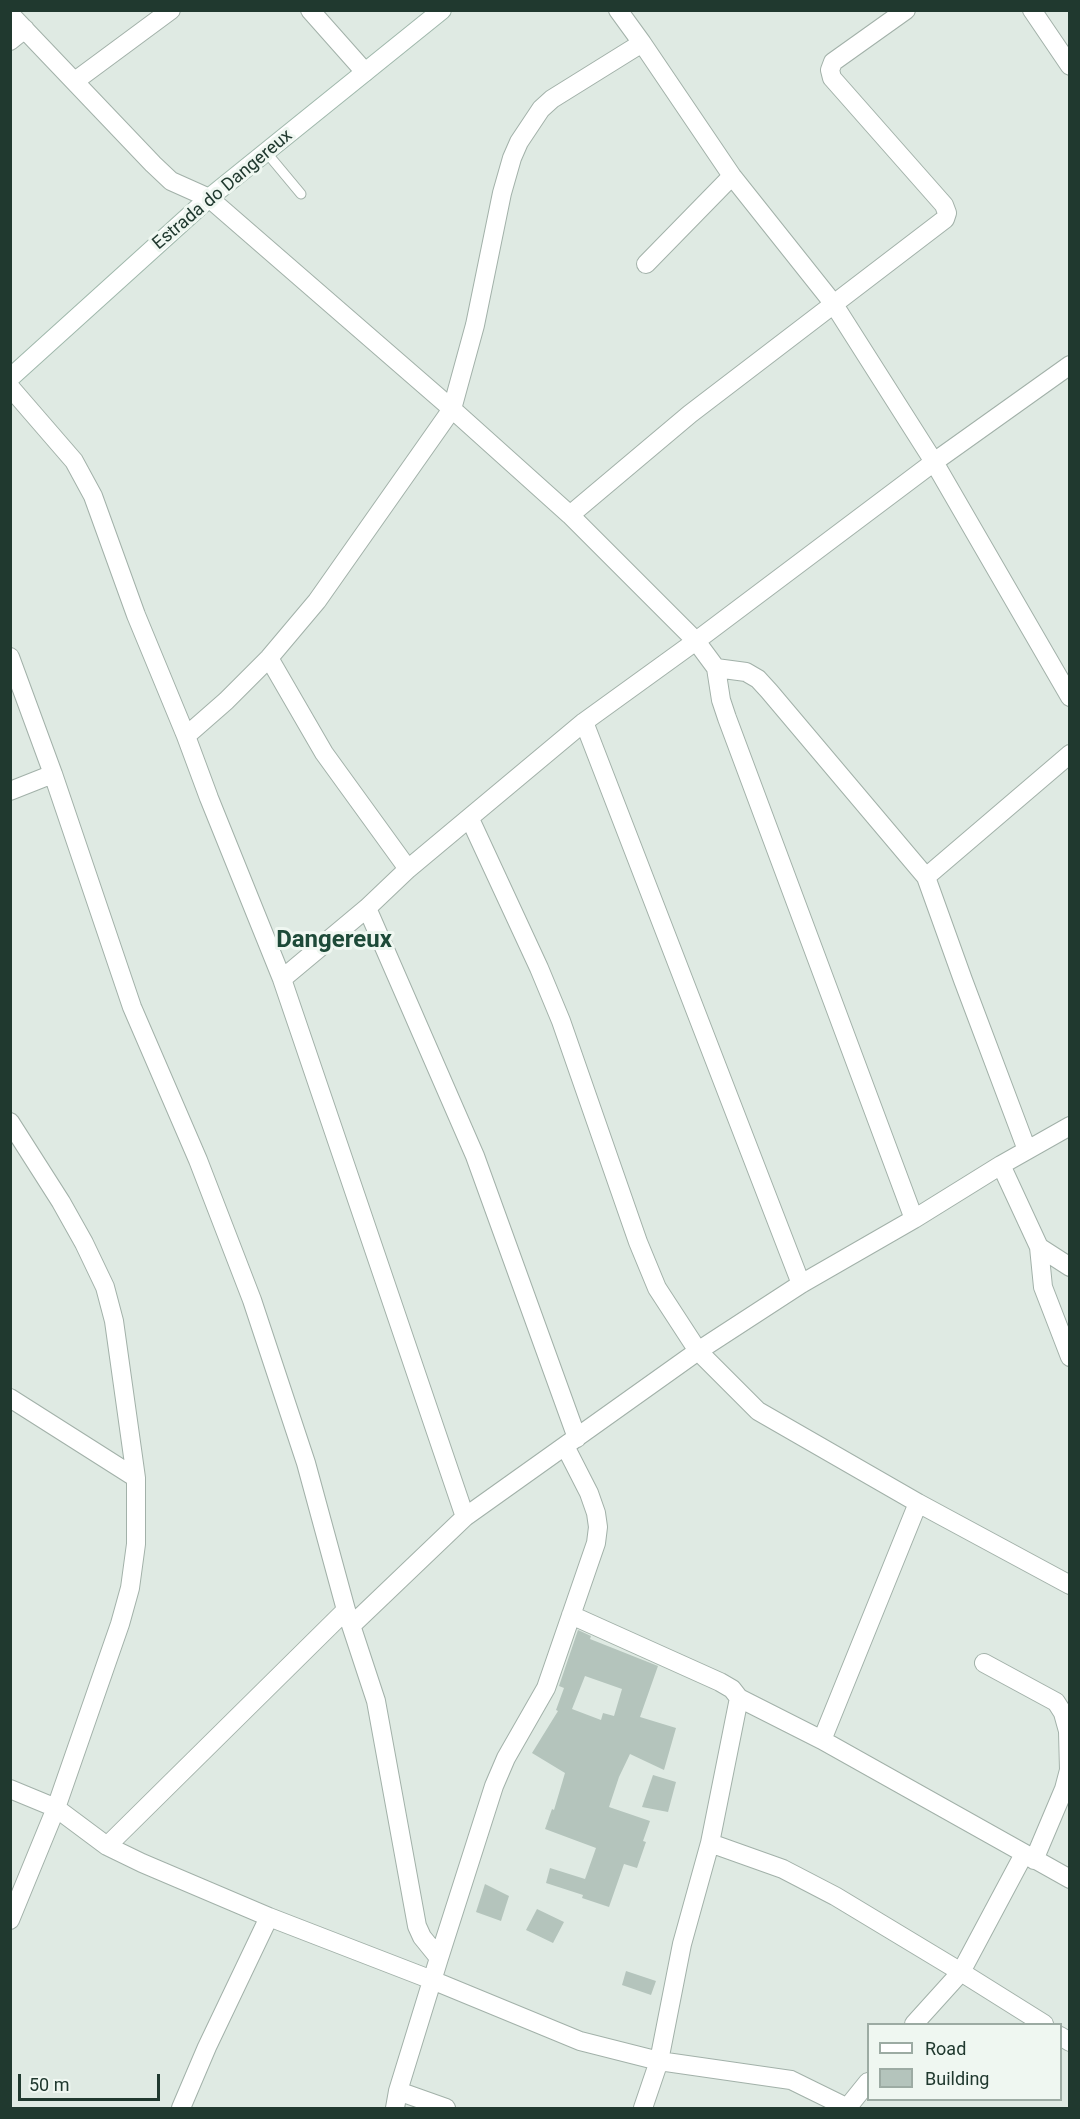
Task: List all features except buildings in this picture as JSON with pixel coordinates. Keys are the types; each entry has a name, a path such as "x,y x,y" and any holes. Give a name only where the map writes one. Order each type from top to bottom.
{"street":[{"path":"75,81 171,10"},
{"path":"310,10 365,72"},
{"name":"Estrada do Dangereux","path":"10,378 209,198 442,10"},
{"path":"618,10 732,176 833,303 934,462 1070,697"},
{"path":"570,515 690,414 941,222 947,213 944,205 832,78 830,70 833,62 906,10"},
{"path":"1032,10 1070,66"},
{"path":"10,14 140,152 171,181 209,198 452,409 570,515 696,641 716,668 727,718 914,1219"},
{"path":"10,41 25,29"},
{"path":"186,736 226,701 269,658 317,601 452,409 475,325 502,193 519,142 541,109 552,99 642,43"},
{"path":"646,264 732,176"},
{"path":"282,979 367,908 408,869 584,722 934,462 1070,365"},
{"path":"10,387 74,461 93,496 136,615 282,979 465,1517"},
{"path":"10,657 53,774 132,1007 198,1160 252,1300 306,1463 349,1617 376,1701 417,1926 422,1937 439,1958"},
{"path":"269,658 324,753 408,869"},
{"path":"716,668 746,672 758,679 926,877 1027,1150"},
{"path":"584,722 801,1284"},
{"path":"926,877 1070,754"},
{"path":"10,791 53,774"},
{"path":"470,819 561,1021 638,1242 657,1288 698,1351 758,1411 918,1503 1070,1585"},
{"path":"367,908 475,1156 596,1513 598,1527 596,1543 546,1688 506,1758 494,1786 432,1980 397,2100 446,2109"},
{"path":"10,1122 61,1202 105,1287 114,1321 136,1478 136,1544 130,1588 120,1624 56,1808 10,1920"},
{"path":"107,1846 349,1617 465,1517 698,1351 801,1284 1070,1126"},
{"path":"1001,1165 1039,1247 1043,1287 1070,1357"},
{"path":"1039,1247 1070,1267"},
{"path":"10,1398 136,1478"},
{"path":"822,1740 918,1503"},
{"path":"572,1615 720,1682 732,1689 739,1698 822,1740 1070,1880"},
{"path":"916,2023 961,1972 1029,1857 1064,1789 1069,1770 1068,1731 1063,1713 1056,1702 984,1663"},
{"path":"643,2109 659,2061 682,1944 710,1843 739,1698"},
{"path":"10,1789 56,1808 107,1846 142,1863 268,1917 432,1980 580,2041 659,2061 791,2080 848,2108 867,2083"},
{"path":"710,1843 783,1869 835,1896 1041,2023"},
{"path":"181,2109 207,2047 268,1917"}],"lane":[{"path":"266,152 301,194"}],"district":[{"name":"Dangereux","path":"334,941"}]}
